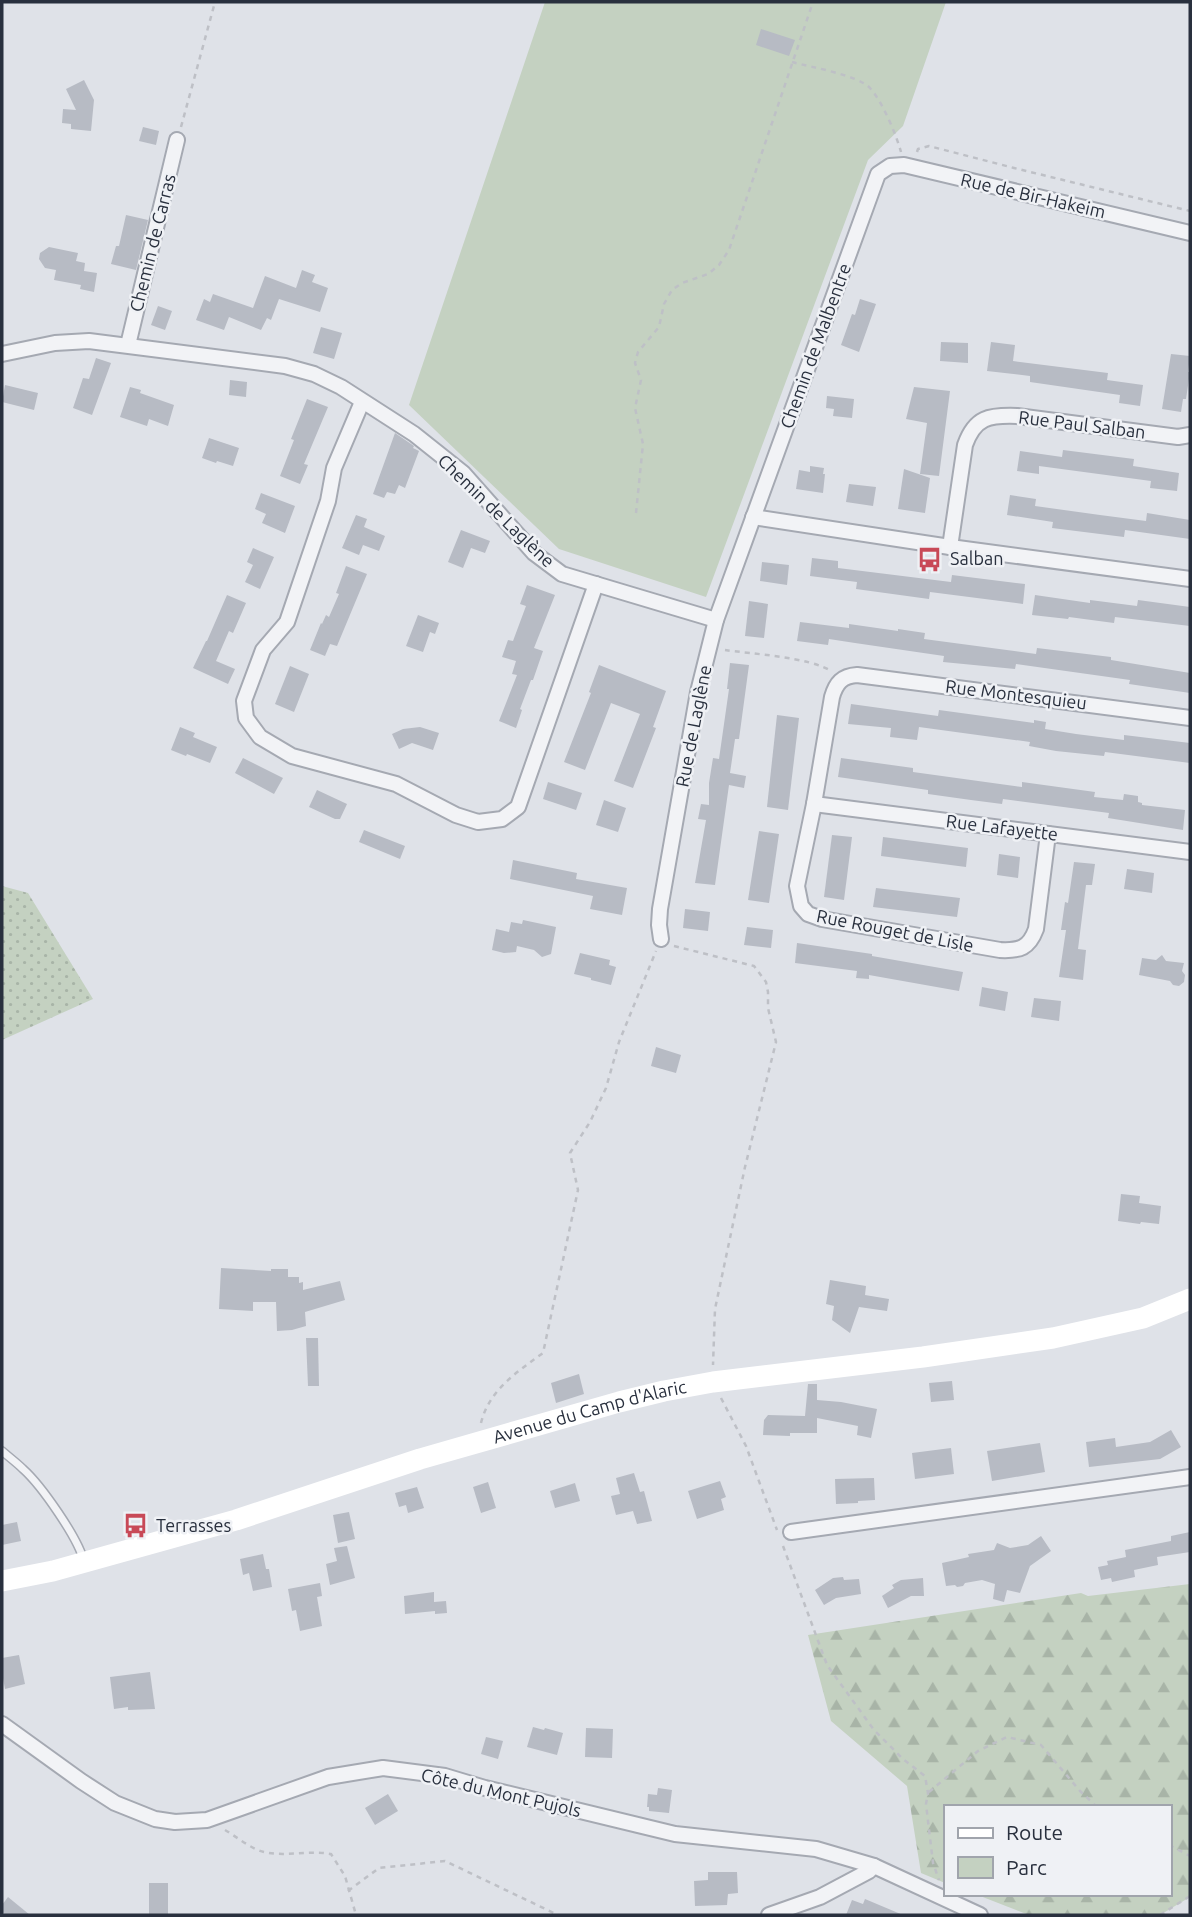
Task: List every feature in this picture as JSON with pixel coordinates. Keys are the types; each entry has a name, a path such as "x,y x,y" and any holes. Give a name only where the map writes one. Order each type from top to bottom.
{"main road":[{"name":"Avenue du Camp d'Alaric","path":"2,1581 53,1571 236,1520 420,1459 619,1402 713,1382 923,1357 1053,1338 1143,1318 1190,1299"}],"street":[{"name":"Chemin de Carras","path":"128,345 177,140"},
{"name":"Chemin de Malbentre","path":"753,517 878,174 890,166 908,166"},
{"name":"Rue de Bir-Hakeim","path":"908,166 1190,233"},
{"name":"Chemin de Laglène","path":"2,354 55,343 89,341 285,366 314,374 341,387 414,434 463,473 534,553 562,574 716,620"},
{"path":"362,402 334,468 328,500 287,622 263,650 244,701 246,718 260,737 292,756 396,784 456,815 478,822 502,820 518,807 596,584"},
{"name":"Rue Paul Salban","path":"950,547 965,446 970,431 980,421 995,415 1017,416 1178,437 1190,435"},
{"path":"753,517 1190,579"},
{"name":"Rue de Laglène","path":"661,939 660,909 698,692 716,620 753,517"},
{"name":"Rue Montesquieu","path":"842,679 857,675 1190,718"},
{"name":"Rue Rouget de Lisle","path":"842,679 831,697 814,804 797,886 801,906 808,914 822,919 1013,951 1032,940 1036,929 1048,834"},
{"name":"Rue Lafayette","path":"814,804 1190,852"},
{"path":"785,1532 1190,1477"},
{"name":"Côte du Mont Pujols","path":"2,1724 115,1803 155,1819 175,1822 207,1820 328,1777 383,1768 445,1776 675,1834 816,1849 874,1866 980,1915"},
{"path":"769,1915 820,1897 874,1866"}],"lane":[{"path":"2,1451 25,1470 60,1515 82,1553 84,1562"}],"path":[{"path":"177,140 215,2"},
{"path":"636,513 643,444 635,408 641,380 635,363 638,352 659,327 664,304 672,290 708,274 719,265 729,250 813,2"},
{"path":"792,62 852,78 869,87 895,133 908,166"},
{"path":"908,166 919,149 929,145 1190,211"},
{"path":"709,648 817,664 842,679"},
{"path":"476,1444 484,1409 505,1381 543,1353 578,1190 570,1153 590,1122 606,1088 619,1042 661,939 676,947 754,966 766,982 768,1008 776,1042 745,1167 715,1309 713,1382 785,1532"},
{"path":"783,1546 827,1665 874,1730 902,1759 925,1776 933,1864 944,1892"},
{"path":"928,1793 978,1751 1007,1737 1041,1745 1095,1805"},
{"path":"207,1820 261,1851 285,1854 317,1851 331,1854 345,1876 356,1915"},
{"path":"1171,1846 1190,1856"},
{"path":"348,1891 379,1868 445,1861 558,1915"},
{"path":"1160,1915 1190,1896"}],"green space":[{"path":"545,2 946,2 903,126 868,160 706,597 559,549 409,405"},
{"path":"2,886 28,893 93,999 2,1040"},
{"path":"1190,1584 1190,1897 1160,1915 1029,1915 980,1896 1171,1896 1171,1805 944,1805 944,1883 921,1873 907,1786 831,1721 808,1635 1081,1593 1088,1596"}],"building":[{"path":"761,29 795,40 789,56 756,45"},
{"path":"84,80 94,100 91,131 71,129 71,124 62,123 63,109 76,110 66,89"},
{"path":"143,127 159,131 156,145 139,141"},
{"path":"126,215 148,220 136,270 111,264 116,246 119,246"},
{"path":"49,247 78,253 76,261 85,263 84,271 97,273 94,292 80,289 81,285 54,280 56,270 45,268 39,259 40,253"},
{"path":"302,270 315,275 312,282 328,288 320,312 279,299 271,320 267,318 261,330 229,317 224,330 196,320 204,299 210,302 213,294 253,308 265,276 296,288"},
{"path":"860,299 876,304 859,352 841,345"},
{"path":"158,306 172,311 165,330 151,325"},
{"path":"321,327 342,333 334,359 313,353"},
{"path":"941,342 968,343 968,363 940,361"},
{"path":"991,342 1015,345 1013,361 1108,373 1107,380 1143,385 1140,406 1119,403 1120,395 1030,382 1030,376 987,371"},
{"path":"1171,354 1190,356 1186,399 1183,399 1181,412 1162,409"},
{"path":"96,358 111,363 92,415 73,408 83,378 89,379"},
{"path":"230,380 247,382 246,397 229,395"},
{"path":"5,385 38,393 34,410 2,402"},
{"path":"130,387 174,405 168,426 149,419 147,426 120,417"},
{"path":"914,387 950,391 939,476 920,474 927,423 906,419"},
{"path":"827,396 854,399 852,418 833,416 834,409 826,408"},
{"path":"307,399 328,407 304,464 308,465 300,484 280,476"},
{"path":"395,433 419,451 405,488 399,485 395,494 387,492 384,498 373,494"},
{"path":"209,438 239,448 233,466 202,458"},
{"path":"1063,450 1134,459 1133,466 1179,473 1177,491 1150,488 1151,481 1039,466 1039,474 1017,471 1020,451 1062,457"},
{"path":"810,466 824,468 823,493 796,489 799,470 810,472"},
{"path":"904,469 930,478 925,513 898,509"},
{"path":"849,484 876,487 873,506 846,502"},
{"path":"261,493 295,506 285,533 262,523 266,514 255,509"},
{"path":"1010,495 1036,499 1035,506 1146,521 1147,513 1190,520 1190,539 1125,530 1124,537 1052,528 1053,522 1007,515"},
{"path":"356,515 367,519 364,527 385,536 379,551 363,545 359,555 342,548"},
{"path":"461,530 490,541 485,553 471,548 463,568 448,562"},
{"path":"253,548 274,557 260,589 245,582 253,565 247,562"},
{"path":"812,558 838,561 838,568 951,582 952,575 1025,584 1023,604 930,592 929,599 856,589 857,582 810,576"},
{"path":"762,562 789,565 787,585 760,581"},
{"path":"346,566 367,574 337,646 330,644 325,656 310,650 321,623 326,615 329,617 339,594 336,593"},
{"path":"527,585 555,595 534,648 543,651 520,709 522,710 516,728 499,721 517,675 512,674 516,661 502,657 508,640 513,641 526,606 520,604"},
{"path":"227,595 246,603 233,633 229,631 216,661 235,669 228,684 193,668"},
{"path":"1035,595 1090,603 1090,600 1137,606 1138,600 1190,607 1190,626 1115,617 1114,623 1032,615"},
{"path":"749,601 768,604 764,638 745,636"},
{"path":"418,615 439,623 435,634 430,632 423,652 406,646"},
{"path":"800,622 849,628 849,624 898,629 925,633 924,639 1036,654 1037,648 1111,657 1111,660 1190,673 1190,693 1129,684 1130,680 1016,664 1015,669 943,662 944,656 829,639 828,645 797,641"},
{"path":"730,663 749,665 739,739 735,739 730,773 746,776 744,788 729,785 715,885 695,883 706,820 698,819 701,804 709,805 713,758 719,759"},
{"path":"599,665 666,691 653,727 656,728 633,788 614,781 640,714 611,703 585,770 564,762"},
{"path":"290,666 309,674 294,712 275,704"},
{"path":"851,704 938,716 939,710 1034,723 1034,720 1046,722 1045,729 1076,734 1124,740 1124,735 1190,743 1190,763 1105,752 1104,756 1056,751 1029,746 1030,742 919,727 917,740 890,737 891,728 848,724"},
{"path":"777,715 799,718 788,810 767,807"},
{"path":"180,727 195,733 193,737 217,747 210,763 171,750"},
{"path":"420,727 439,733 433,750 412,743 399,749 392,734 403,729"},
{"path":"243,758 283,778 274,794 235,773"},
{"path":"841,758 913,768 913,772 1022,787 1022,782 1095,792 1094,797 1123,800 1124,794 1138,796 1138,802 1142,805 1185,810 1183,830 1108,818 1109,813 1003,799 1002,804 971,800 928,794 928,790 838,777"},
{"path":"548,782 582,793 576,810 543,799"},
{"path":"317,790 347,804 340,819 309,807"},
{"path":"604,800 626,808 618,832 596,825"},
{"path":"364,830 405,846 400,859 359,842"},
{"path":"759,831 779,834 769,903 748,900"},
{"path":"832,835 852,837 844,900 824,897"},
{"path":"883,837 968,848 966,867 881,856"},
{"path":"999,854 1020,857 1018,878 997,875"},
{"path":"513,860 577,873 576,879 627,888 622,915 590,909 593,896 510,879"},
{"path":"1074,862 1095,864 1092,885 1086,885 1078,949 1086,950 1083,980 1059,977 1066,930 1061,930"},
{"path":"1127,869 1154,873 1152,893 1124,889"},
{"path":"876,888 960,898 957,917 873,907"},
{"path":"685,909 710,912 708,931 683,928"},
{"path":"523,920 556,927 551,954 542,957 534,950 517,946 516,952 492,950 496,929 509,932 511,922 522,924"},
{"path":"747,927 773,930 771,948 744,945"},
{"path":"797,943 963,972 959,991 869,975 869,979 856,978 857,971 795,963"},
{"path":"580,953 610,960 609,965 616,967 611,985 574,974"},
{"path":"1162,955 1166,961 1184,963 1184,982 1179,986 1170,981 1139,975 1142,958 1156,960"},
{"path":"982,987 1008,992 1005,1011 979,1006"},
{"path":"1034,998 1061,1001 1059,1021 1031,1017"},
{"path":"656,1047 681,1055 676,1073 651,1066"},
{"path":"1121,1194 1140,1196 1139,1203 1161,1206 1159,1224 1118,1221"},
{"path":"221,1268 271,1271 288,1269 288,1277 299,1277 299,1283 303,1282 303,1290 340,1281 345,1300 305,1312 306,1326 277,1331 276,1302 253,1302 253,1311 219,1309"},
{"path":"830,1280 866,1286 865,1295 889,1299 887,1311 859,1307 850,1333 832,1320 834,1306 826,1304"},
{"path":"306,1338 318,1338 319,1386 308,1386"},
{"path":"579,1374 584,1394 556,1403 551,1383"},
{"path":"952,1381 954,1400 931,1402 929,1383"},
{"path":"808,1384 817,1384 817,1400 877,1409 871,1438 857,1435 858,1426 817,1418 817,1433 763,1435 764,1420 768,1415 805,1416"},
{"path":"1171,1430 1181,1447 1160,1459 1089,1467 1086,1442 1115,1438 1116,1447 1150,1442"},
{"path":"1040,1443 1045,1472 992,1481 987,1451"},
{"path":"951,1448 954,1474 915,1479 912,1453"},
{"path":"634,1473 640,1492 644,1491 652,1521 637,1524 633,1511 616,1515 611,1496 620,1494 616,1478"},
{"path":"874,1478 875,1500 836,1504 835,1479"},
{"path":"720,1481 726,1497 721,1499 724,1510 697,1519 688,1491"},
{"path":"488,1482 496,1508 481,1513 473,1487"},
{"path":"575,1483 580,1501 555,1508 550,1491"},
{"path":"417,1487 424,1508 408,1513 406,1505 399,1507 395,1493"},
{"path":"349,1512 355,1539 338,1543 333,1515"},
{"path":"17,1522 21,1541 2,1545 2,1525"},
{"path":"1190,1532 1190,1552 1157,1557 1158,1565 1134,1570 1135,1577 1112,1582 1111,1578 1101,1580 1098,1567 1108,1565 1107,1561 1126,1557 1125,1550 1171,1541 1171,1536"},
{"path":"1041,1536 1051,1551 1030,1566 1020,1593 1007,1590 1004,1602 993,1599 995,1584 982,1580 957,1587 946,1586 942,1563 969,1557 968,1554 994,1550 997,1543 1010,1548 1028,1545"},
{"path":"347,1546 355,1578 330,1585 326,1564 337,1561 334,1548"},
{"path":"263,1554 272,1587 253,1591 249,1573 243,1575 240,1559"},
{"path":"843,1577 844,1580 859,1579 861,1594 836,1598 824,1605 815,1590 833,1578"},
{"path":"923,1578 924,1596 911,1596 888,1608 882,1596 894,1588 892,1585 901,1580"},
{"path":"320,1583 322,1596 317,1597 322,1626 300,1631 296,1610 292,1611 288,1589"},
{"path":"434,1592 434,1602 446,1601 447,1613 435,1614 435,1611 405,1614 404,1596"},
{"path":"19,1655 25,1684 5,1689 2,1658"},
{"path":"150,1672 155,1709 114,1709 110,1677"},
{"path":"533,1727 563,1733 557,1755 527,1747"},
{"path":"586,1728 613,1729 612,1758 585,1757"},
{"path":"486,1737 503,1741 498,1759 481,1754"},
{"path":"658,1788 672,1790 669,1813 649,1811 647,1807 648,1794 657,1795"},
{"path":"388,1794 398,1811 375,1825 365,1808"},
{"path":"708,1872 737,1872 738,1893 728,1894 727,1905 695,1906 694,1881 708,1880"},
{"path":"149,1883 168,1883 168,1915 149,1915"},
{"path":"8,1897 30,1915 6,1915 2,1912 2,1905"},
{"path":"865,1899 903,1915 846,1915 852,1900 863,1904"}],"place":[{"name":"Salban","path":"930,559"},
{"name":"Terrasses","path":"136,1526"}]}
